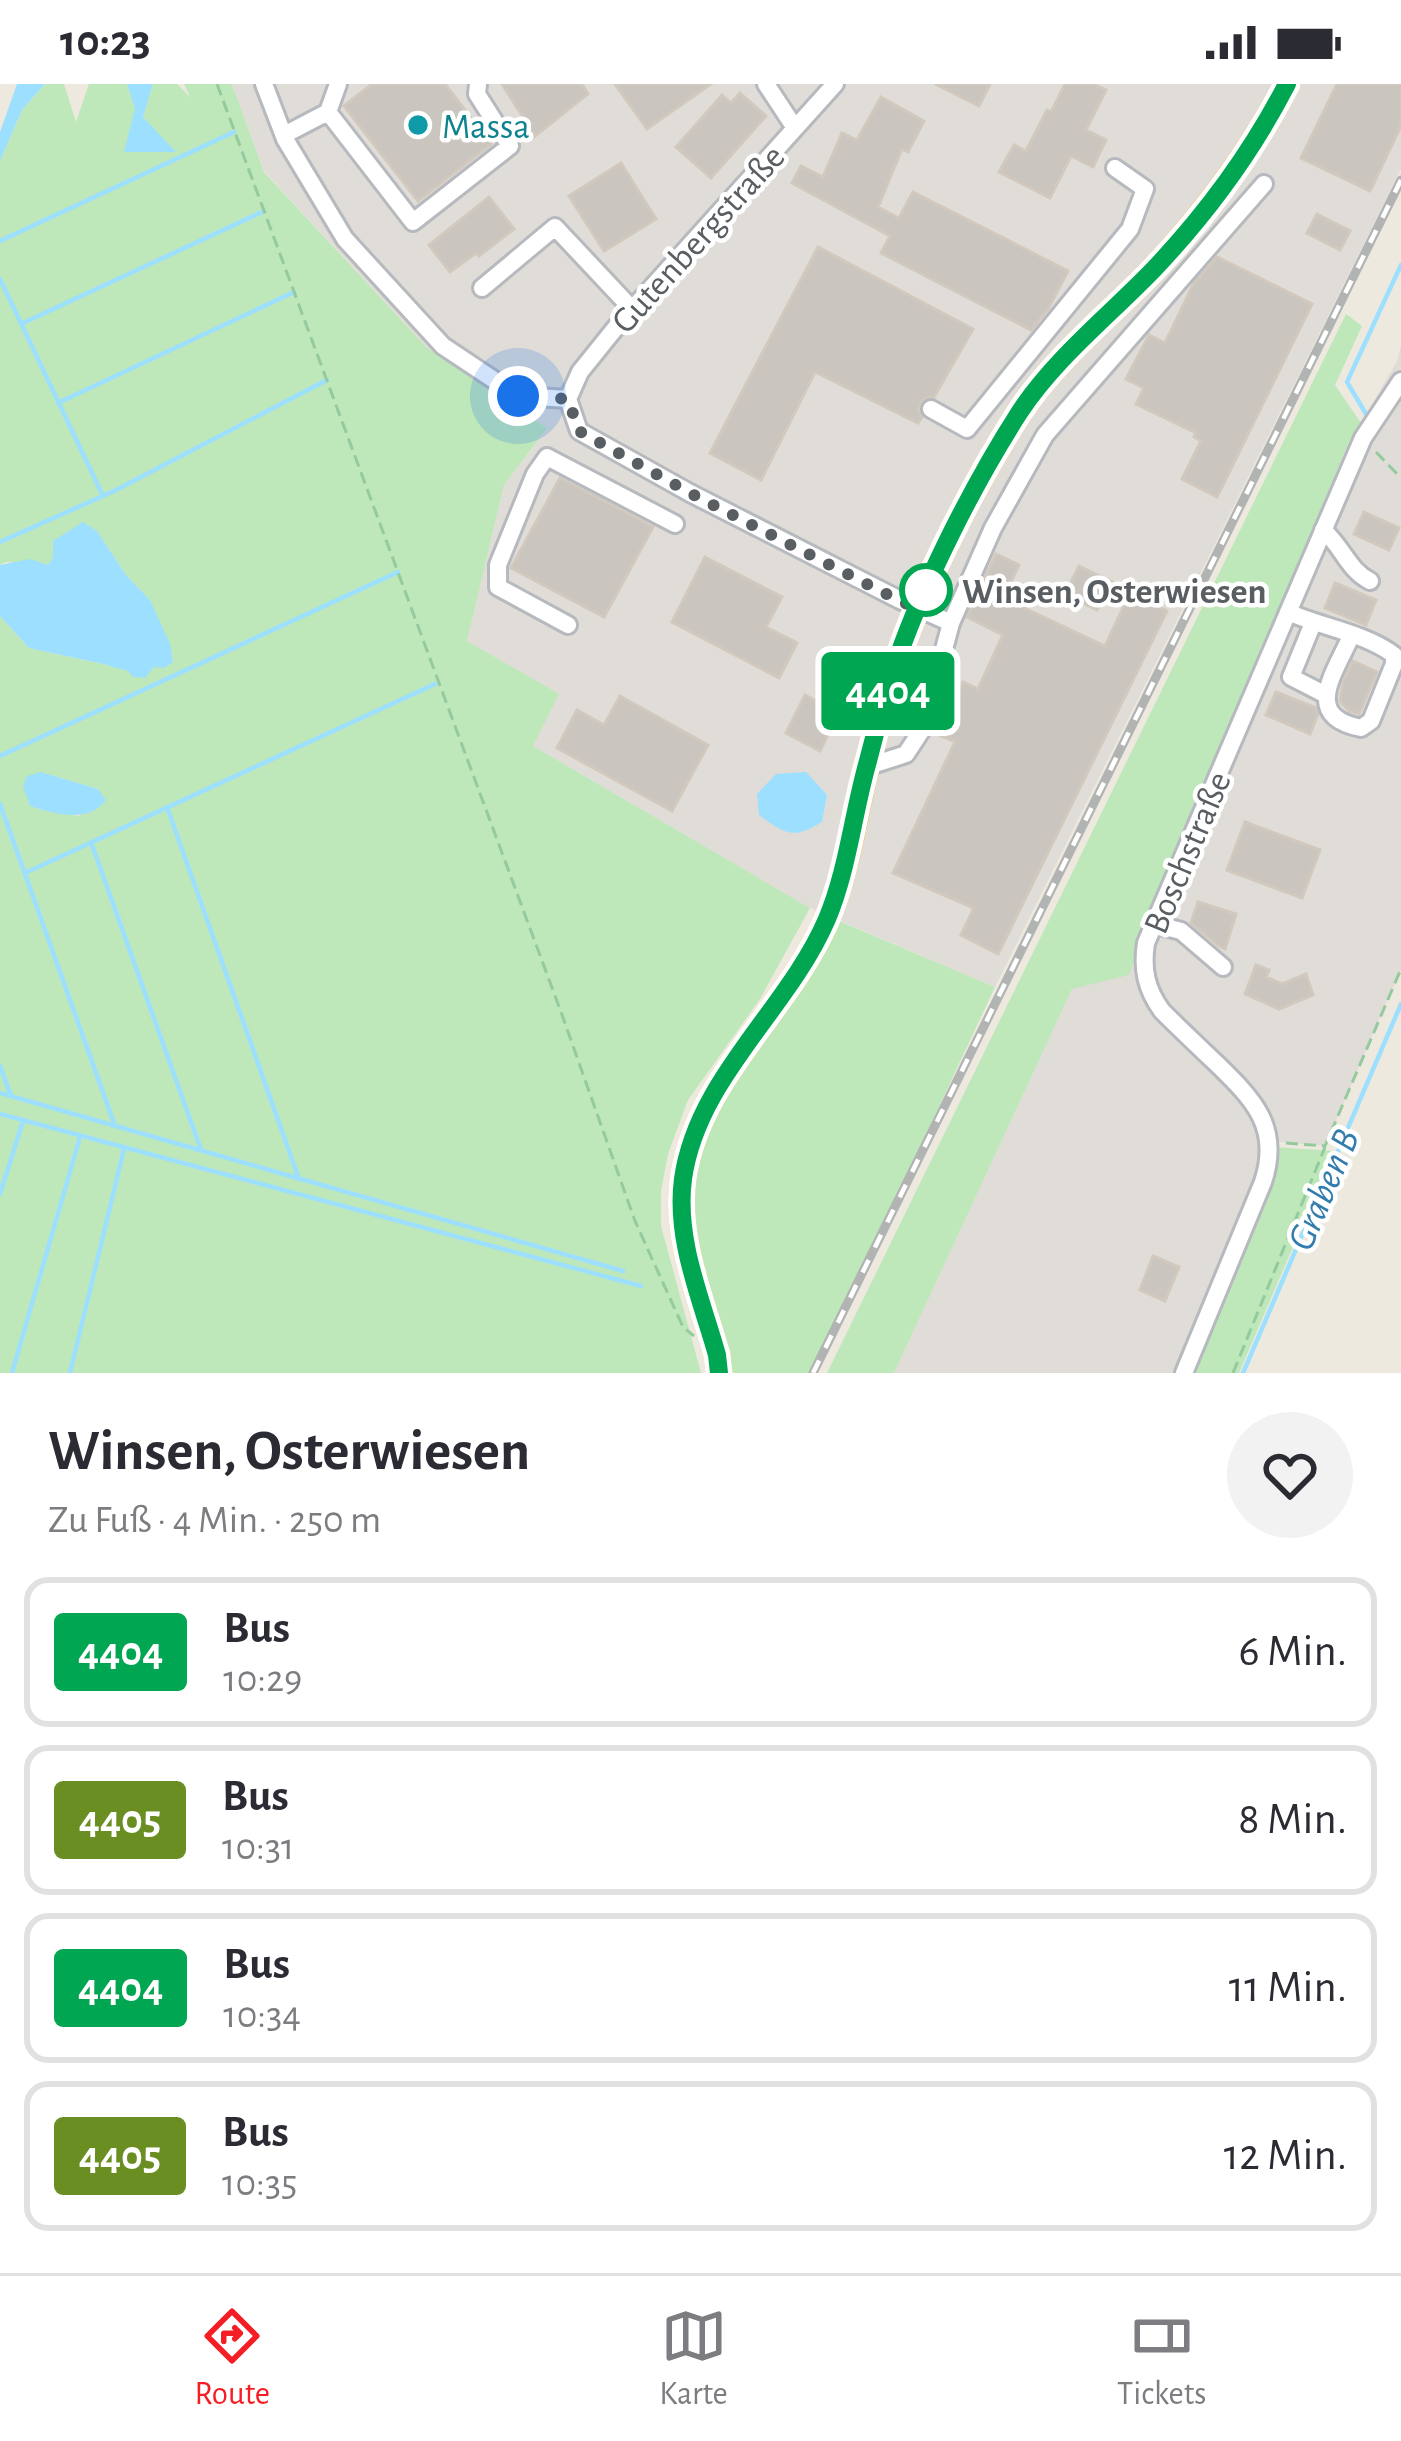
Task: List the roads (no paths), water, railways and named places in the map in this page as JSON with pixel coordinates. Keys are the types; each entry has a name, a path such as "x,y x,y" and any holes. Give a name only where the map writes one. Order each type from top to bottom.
{"main road":[{"path":"719,1373 685,1245 683,1181 689,1148 717,1090 805,962 828,916 866,766 917,608 1021,410 1052,371 1199,217 1287,84"}],"street":[{"path":"265,84 284,135 345,239 443,346 518,396 568,399 579,431 690,493 952,623"},
{"path":"284,135 328,112 338,84"},
{"path":"328,112 412,222 510,146 477,94 478,84"},
{"path":"766,84 795,128"},
{"name":"Gutenbergstraße","path":"568,399 580,372 632,308 835,84"},
{"path":"931,409 967,429 1130,229 1145,188 1115,168"},
{"path":"866,766 906,754 923,728 952,623 993,528 1045,435 1264,184"},
{"path":"482,288 554,227 632,308"},
{"name":"Boschstraße","path":"1184,1373 1263,1182 1268,1141 1251,1099 1154,1000 1144,974 1146,943 1363,438 1398,391"},
{"path":"568,625 498,587 498,565 535,474 547,457 675,524"},
{"path":"1323,530 1337,542 1355,574 1370,581"},
{"path":"1288,612 1312,623 1351,636 1387,650 1394,656 1371,721 1361,728 1330,716 1325,707 1351,636"},
{"path":"1312,623 1291,677 1326,694"},
{"path":"1154,923 1180,931 1223,968"}],"water":[{"path":"17,84 45,84 22,110 0,161 0,132"},
{"path":"127,84 153,84 143,117 176,152 124,152 135,109"},
{"path":"83,522 97,531 126,575 150,600 170,644 173,662 154,667 145,678 29,648 0,616 0,565 30,559 48,565 53,541"},
{"path":"41,772 98,789 106,800 81,815 30,806 23,786 27,776"},
{"path":"806,772 827,795 822,822 796,833 759,815 757,794 776,774"}],"waterway":[{"path":"0,241 234,132"},
{"path":"21,324 264,211"},
{"path":"1366,414 1347,382 1401,265"},
{"path":"0,279 103,496"},
{"path":"58,403 294,292"},
{"path":"0,542 114,491 327,380"},
{"path":"0,756 398,572"},
{"path":"25,873 435,684"},
{"path":"0,804 115,1126"},
{"path":"167,807 299,1179"},
{"path":"91,842 201,1150"},
{"name":"Graben B","path":"1243,1373 1401,1004"},
{"path":"0,1066 11,1096"},
{"path":"0,1093 623,1271"},
{"path":"0,1114 641,1286"},
{"path":"0,1194 23,1121"},
{"path":"12,1373 80,1137"},
{"path":"70,1373 124,1149"}],"railway":[{"path":"813,1373 1401,180"}],"place":[{"name":"Massa","path":"418,125"},
{"name":"Winsen, Osterwiesen","path":"926,590"}]}
